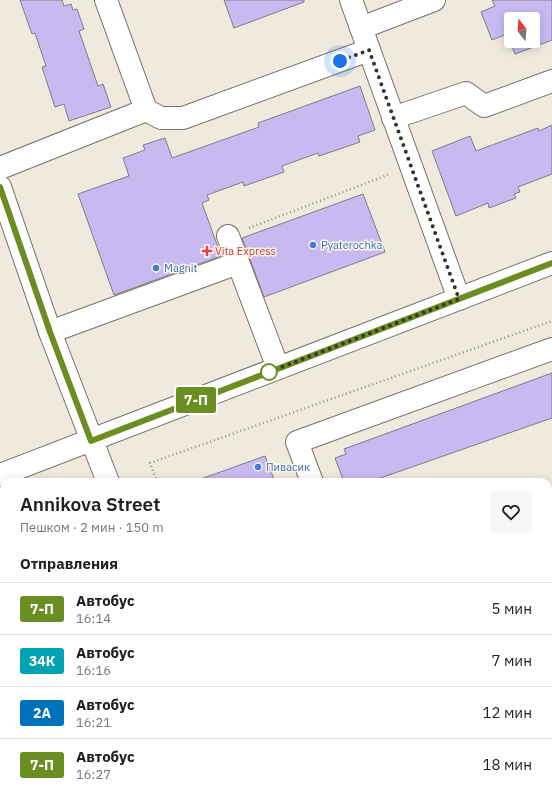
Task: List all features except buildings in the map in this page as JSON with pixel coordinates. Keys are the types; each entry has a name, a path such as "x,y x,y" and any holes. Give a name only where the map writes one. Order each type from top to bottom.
{"street":[{"path":"106,0 146,110 161,118 182,118 369,50"},
{"path":"351,0 459,299"},
{"path":"361,28 434,0"},
{"path":"393,118 466,93 484,106 552,82"},
{"path":"0,168 146,110"},
{"path":"0,187 50,332 106,478"},
{"path":"228,236 278,368"},
{"path":"50,332 238,263"},
{"path":"0,475 552,263"},
{"path":"310,478 297,442 552,348"}],"path":[{"path":"228,236 411,166"},
{"path":"156,478 150,463 552,321"}],"bus line":[{"name":"7-П","path":"0,187 50,332 91,441 552,263"}],"place":[{"name":"Pyaterochka","path":"313,245"},
{"name":"Vita Express","path":"207,251"},
{"name":"Magnit","path":"156,268"},
{"name":"Пивасик","path":"258,467"}],"route":[{"path":"269,372 459,299 369,50 340,61"}]}
